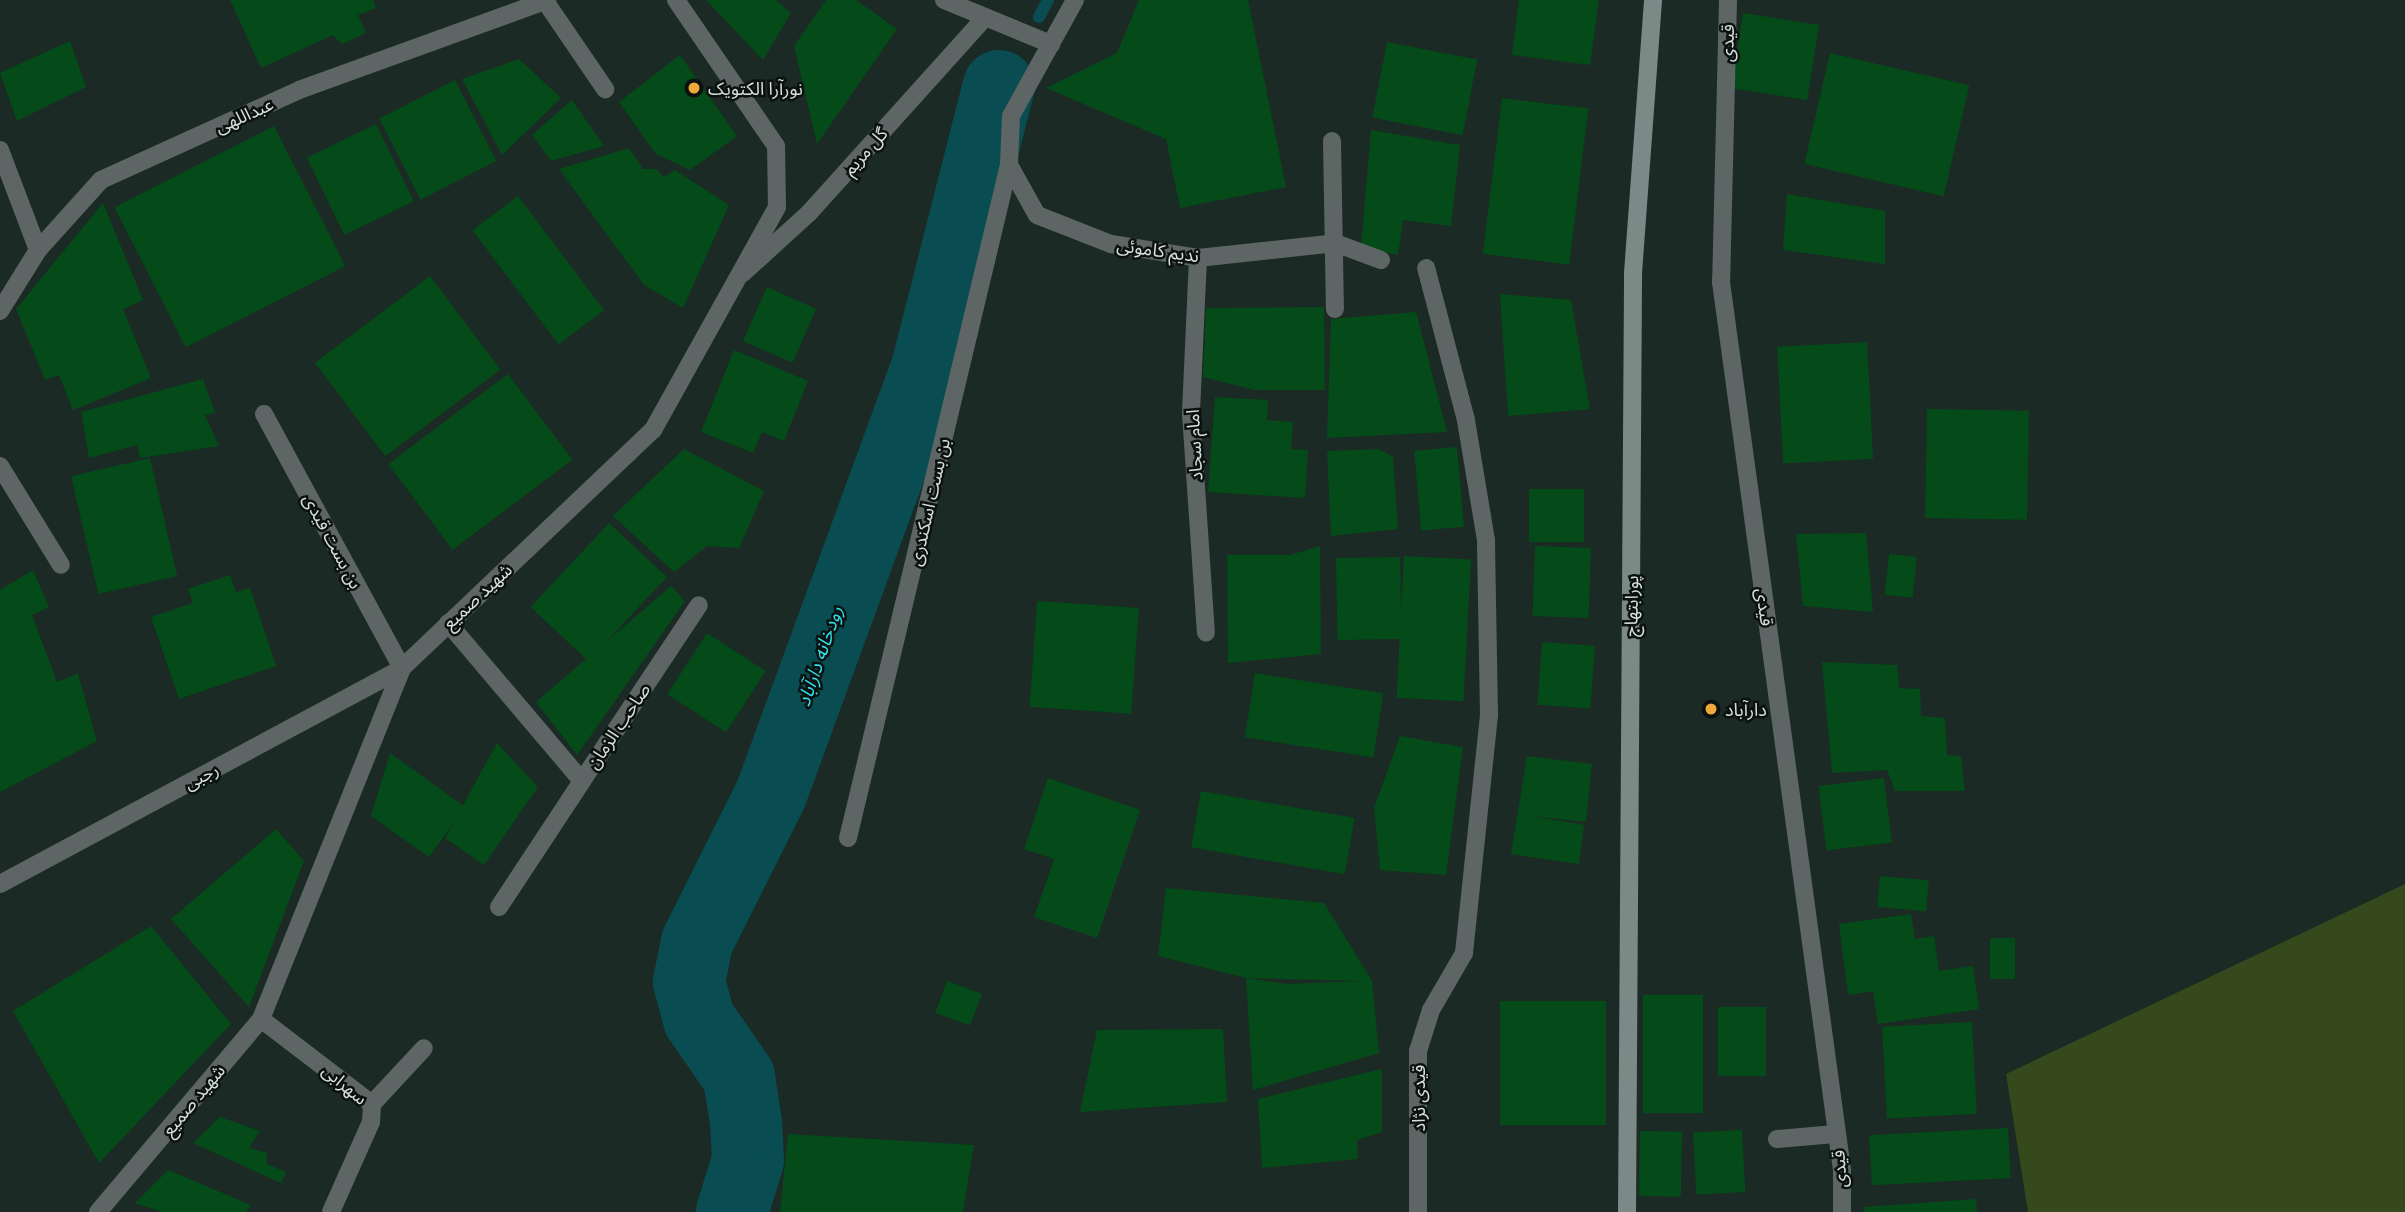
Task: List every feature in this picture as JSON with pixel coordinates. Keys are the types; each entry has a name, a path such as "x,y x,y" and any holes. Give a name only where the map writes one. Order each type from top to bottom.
{"main road":[{"name":"پورابتهاج","path":"1627,1212 1633,273 1653,0"}],"street":[{"path":"546,0 605,89"},
{"name":"عبداللهی","path":"0,311 38,250 101,180 299,90 546,0"},
{"name":"شهید صمیع","path":"98,1212 261,1019 401,667 653,430 777,207 776,146 676,0"},
{"path":"944,0 984,20 1051,44"},
{"name":"بن بست اسکندری","path":"848,838 1009,165 1011,117 1075,0"},
{"name":"قیدی","path":"1728,0 1721,282 1835,1134 1842,1212"},
{"name":"گل مریم","path":"740,275 809,213 984,20"},
{"path":"1332,141 1335,309"},
{"path":"0,150 38,250"},
{"name":"ندیم کاموئی","path":"1009,165 1037,215 1111,244 1198,258 1335,243 1381,260"},
{"name":"امام سجاد","path":"1198,258 1191,414 1206,632"},
{"name":"قیدی نژاد","path":"1418,1212 1418,1051 1431,1010 1464,953 1489,715 1486,540 1466,420 1426,268"},
{"name":"بن بست قیدی","path":"264,414 401,667"},
{"path":"0,466 61,565"},
{"name":"صاحب الزمان","path":"448,623 582,781 699,605"},
{"name":"رجبی","path":"0,884 401,667"},
{"path":"499,907 582,781"},
{"name":"سهرابی","path":"261,1019 372,1104 371,1122 331,1212"},
{"path":"372,1104 424,1048"},
{"path":"1777,1139 1835,1134"}],"green space":[{"path":"2405,884 2405,1212 2028,1212 2006,1074"}],"building":[{"path":"230,0 373,0 376,8 358,15 366,33 342,44 333,35 261,68"},
{"path":"706,0 776,0 791,13 763,60"},
{"path":"826,0 856,0 897,29 817,144 794,46"},
{"path":"1139,0 1248,0 1286,187 1180,208 1166,139 1046,88 1117,53"},
{"path":"1519,0 1599,0 1590,65 1512,55"},
{"path":"1743,13 1819,25 1807,100 1731,88"},
{"path":"70,41 86,87 17,121 0,73"},
{"path":"1387,42 1477,60 1463,135 1372,118"},
{"path":"1830,53 1969,85 1944,196 1804,164"},
{"path":"680,55 737,136 690,170 656,154 619,102"},
{"path":"519,59 561,98 502,155 462,79"},
{"path":"455,80 496,161 421,200 379,119"},
{"path":"1502,98 1588,109 1569,264 1483,254"},
{"path":"572,100 604,146 551,161 532,135"},
{"path":"376,124 414,201 344,235 307,158"},
{"path":"274,126 345,266 186,347 115,207"},
{"path":"1371,130 1460,145 1451,226 1403,220 1398,255 1361,247"},
{"path":"629,148 643,169 656,169 664,177 675,170 729,205 683,308 644,285 559,169"},
{"path":"1787,194 1885,211 1885,264 1783,250"},
{"path":"518,196 604,310 559,345 472,230"},
{"path":"103,203 143,300 123,309 151,378 73,410 59,375 45,380 16,309"},
{"path":"430,276 500,369 385,456 315,363"},
{"path":"767,287 816,309 792,363 743,341"},
{"path":"1500,294 1571,300 1590,409 1508,416"},
{"path":"1324,307 1325,390 1255,390 1203,377 1206,308"},
{"path":"1416,312 1447,432 1327,438 1331,319"},
{"path":"1867,342 1873,459 1783,464 1777,347"},
{"path":"734,350 808,381 784,441 762,432 753,453 701,432"},
{"path":"508,374 572,459 453,550 388,464"},
{"path":"203,379 215,413 205,415 219,446 140,458 137,445 89,458 81,412"},
{"path":"1215,397 1268,400 1267,420 1293,422 1291,449 1308,450 1305,498 1208,492"},
{"path":"1927,409 2029,411 2027,520 1925,518"},
{"path":"1457,447 1464,527 1421,530 1414,451"},
{"path":"684,449 764,491 739,548 707,546 674,572 613,516"},
{"path":"1379,449 1393,457 1398,529 1331,536 1327,451"},
{"path":"150,458 177,576 98,594 71,476"},
{"path":"1529,489 1584,489 1584,542 1529,542"},
{"path":"609,523 667,577 588,661 531,607"},
{"path":"1866,533 1873,612 1803,606 1796,534"},
{"path":"1320,546 1321,654 1228,663 1227,555 1290,555"},
{"path":"1535,546 1591,548 1589,618 1533,616"},
{"path":"1889,554 1917,557 1913,598 1885,595"},
{"path":"1404,556 1471,560 1463,701 1397,698"},
{"path":"1400,557 1401,639 1337,640 1336,558"},
{"path":"33,570 49,607 32,615 57,682 78,674 97,741 0,792 0,590"},
{"path":"230,575 236,592 250,588 276,666 179,699 151,617 193,603 188,589"},
{"path":"671,586 685,601 577,755 536,702"},
{"path":"1037,601 1139,608 1131,714 1030,707"},
{"path":"707,633 766,671 726,732 667,694"},
{"path":"1542,642 1595,646 1590,709 1538,705"},
{"path":"1822,662 1897,665 1899,688 1920,689 1921,716 1945,718 1947,755 1961,756 1965,791 1895,791 1887,770 1832,773"},
{"path":"1255,673 1383,693 1373,758 1245,737"},
{"path":"1400,736 1463,747 1446,875 1380,870 1374,808"},
{"path":"497,743 538,787 484,865 445,838"},
{"path":"390,753 465,807 429,857 371,816"},
{"path":"1527,756 1592,764 1586,822 1530,816 1584,825 1579,864 1511,854"},
{"path":"1048,778 1140,810 1097,938 1034,917 1054,859 1024,849"},
{"path":"1884,778 1892,843 1826,851 1818,786"},
{"path":"1201,791 1355,818 1345,874 1191,847"},
{"path":"276,829 304,861 249,1007 171,919"},
{"path":"1880,876 1929,880 1926,911 1877,907"},
{"path":"1166,888 1324,903 1372,981 1379,1053 1253,1090 1246,978 1158,956","holes":["1247,978 1361,981 1287,984"]},
{"path":"1911,914 1915,939 1934,936 1939,971 1973,966 1979,1009 1878,1024 1873,991 1848,995 1839,924"},
{"path":"151,926 231,1024 99,1163 13,1011"},
{"path":"1990,938 2015,938 2015,979 1990,979"},
{"path":"947,981 982,994 970,1026 935,1013"},
{"path":"1643,995 1703,995 1703,1113 1643,1113"},
{"path":"1500,1001 1606,1001 1606,1125 1500,1125"},
{"path":"1718,1007 1766,1007 1766,1076 1718,1076"},
{"path":"1972,1022 1977,1114 1887,1119 1882,1027"},
{"path":"1223,1029 1227,1102 1080,1112 1097,1030"},
{"path":"1382,1069 1382,1132 1357,1140 1358,1159 1262,1168 1258,1099"},
{"path":"220,1117 260,1131 249,1148 267,1153 267,1164 286,1172 281,1183 193,1143"},
{"path":"2008,1128 2011,1178 1872,1185 1869,1135"},
{"path":"1742,1130 1745,1192 1696,1194 1693,1133"},
{"path":"1640,1131 1682,1132 1681,1197 1639,1196"},
{"path":"788,1134 974,1145 963,1212 780,1212"},
{"path":"168,1170 251,1205 246,1212 162,1212 135,1203"},
{"path":"1976,1199 1977,1212 1864,1212 1864,1207"}],"waterway":[{"name":"رودخانه دارآباد","path":"1039,17 1048,0"},
{"name":"رودخانه دارآباد","path":"732,1212 748,1160 746,1123 739,1077 699,1019 689,982 697,942 771,794 928,364 999,86"}],"place":[{"name":"نورآرا الکتویک","path":"694,88"},
{"name":"دارآباد","path":"1711,709"}]}
